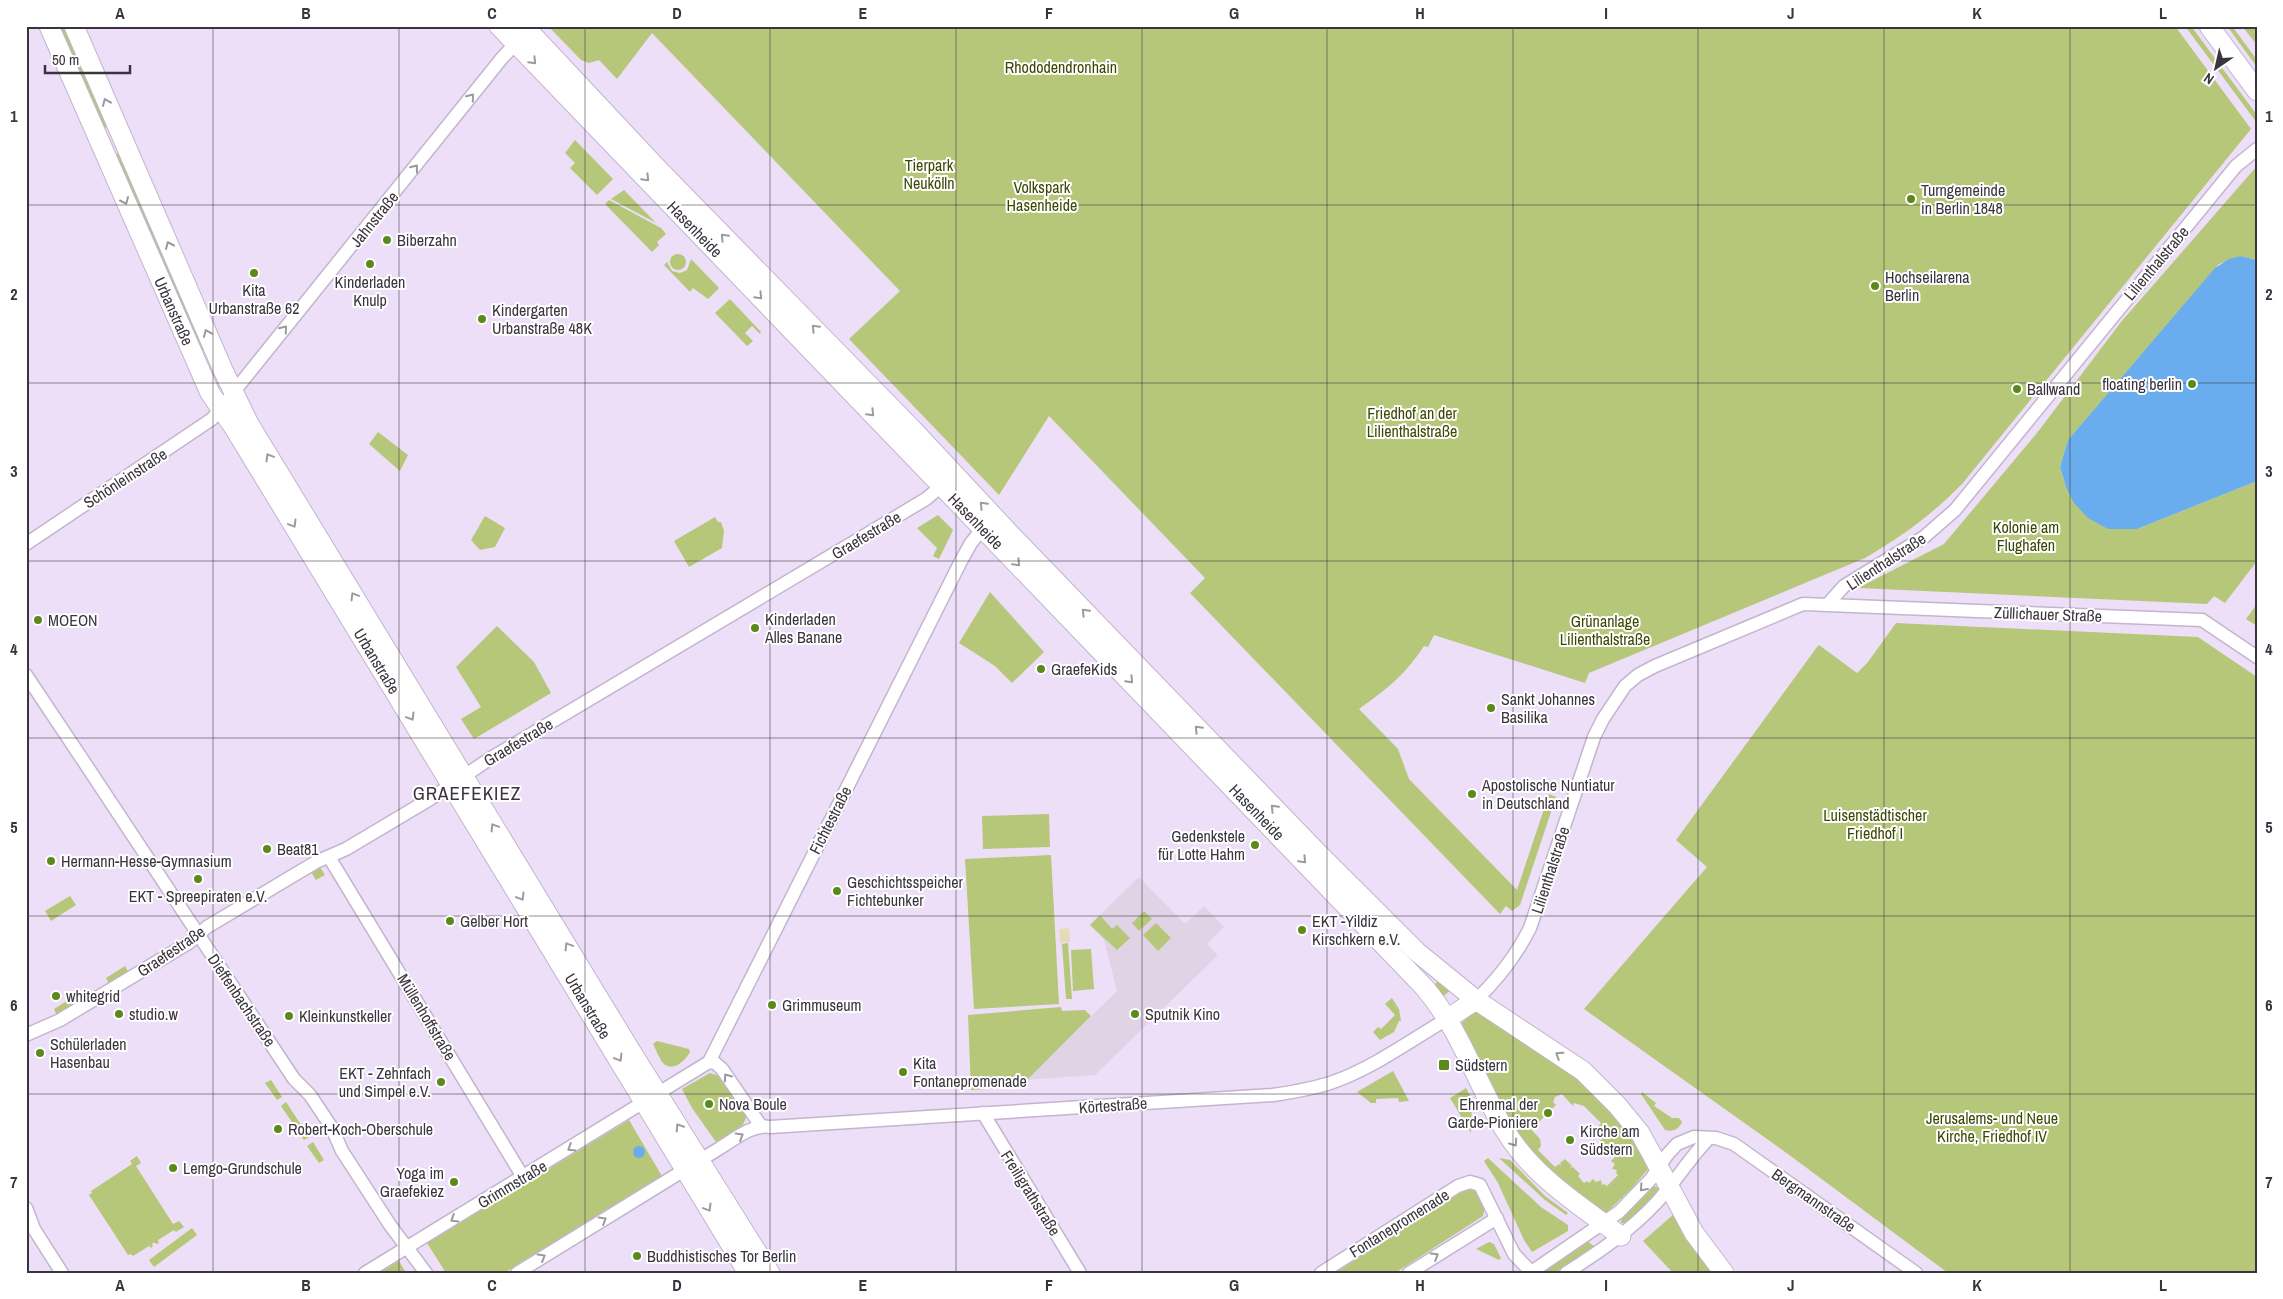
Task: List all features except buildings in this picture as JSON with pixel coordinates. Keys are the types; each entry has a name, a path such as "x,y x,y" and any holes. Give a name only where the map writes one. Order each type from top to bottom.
{"main road":[{"name":"Urbanstraße","path":"49,26 210,393 458,780"},
{"name":"Urbanstraße","path":"74,26 216,353 260,443 458,780 651,1098 693,1165 770,1273"},
{"name":"Hasenheide","path":"499,26 523,33 948,480 1417,952 1476,1000"},
{"path":"2209,26 2257,91"},
{"path":"99,140 119,131"},
{"path":"196,362 216,353"},
{"name":"Hasenheide","path":"948,480 983,528 1424,987 1448,1019"},
{"path":"1424,987 1440,972"},
{"path":"1621,1236 1555,1188 1517,1148 1488,1099 1448,1019 1476,1000 1589,1076 1628,1118 1640,1134 1694,1233 1724,1273"},
{"name":"Urbanstraße","path":"693,1165 748,1273"}],"street":[{"name":"Jahnstraße","path":"221,408 523,33"},
{"name":"Lilienthalstraße","path":"1476,1000 1503,972 1530,928 1590,748 1603,719 1625,686 1638,675 1655,666 1803,604 1828,604 1844,586 1924,538 1954,510 2236,166 2257,149"},
{"name":"Schönleinstraße","path":"26,544 206,425 221,408"},
{"name":"Graefestraße","path":"26,1035 60,1020 179,949 207,927 284,881 354,844 491,758 926,499 948,480"},
{"name":"Fichtestraße","path":"709,1062 961,561 971,543 983,528"},
{"name":"Züllichauer Straße","path":"1828,604 2202,620 2257,657"},
{"name":"Dieffenbachstraße","path":"26,675 298,1085 316,1104 332,1128 342,1151 390,1226 408,1247 426,1273"},
{"name":"Müllenhoffstraße","path":"329,857 523,1177"},
{"name":"Körtestraße","path":"693,1165 752,1129 761,1126 770,1127 1273,1095 1309,1089 1354,1073 1448,1019"},
{"path":"651,1098 709,1062 722,1069 761,1126"},
{"name":"Grimmstraße","path":"365,1273 651,1098"},
{"name":"Freiligrathstraße","path":"983,1113 1080,1273"},
{"path":"1409,1273 1497,1218 1514,1254 1531,1272 1604,1224 1632,1200 1672,1149 1685,1140 1694,1137 1708,1139"},
{"path":"1566,1273 1621,1236 1644,1215 1669,1187 1691,1156 1708,1139"},
{"name":"Bergmannstraße","path":"1708,1139 1725,1140 1748,1153 1916,1273"},
{"path":"517,1273 693,1165"},
{"name":"Fontanepromenade","path":"1321,1273 1458,1186 1470,1182 1480,1185 1497,1218"},
{"path":"26,1208 34,1229 62,1273"}],"shaded area":[{"path":"1139,877 1185,924 1204,906 1224,927 1207,944 1218,955 1095,1075 1026,1080 1117,991 1104,940 1090,925"}],"green space":[{"path":"57,26 67,26 109,126 104,128"},
{"path":"548,26 2175,26 2251,129 1962,484 1928,515 1891,542 1865,558 1589,673 1585,683 1434,635 1428,647 1424,646 1387,688 1359,709 1398,749 1409,779 1517,890 1549,794 1556,797 1520,905 1512,911 1506,906 1500,914 1190,593 1205,578 1049,416 999,495 849,339 900,291 652,33 617,79 599,60 589,63 581,60"},
{"path":"2185,26 2191,26 2257,115 2257,123"},
{"path":"2227,26 2232,26 2257,60 2257,67"},
{"path":"2242,26 2257,26 2257,45"},
{"path":"575,140 613,179 597,195 570,168 575,163 565,153"},
{"path":"122,151 206,348 201,351 114,155"},
{"name":"Kolonie am Flughafen","path":"2257,166 2257,260 2241,256 2219,264 2068,440 2060,467 2066,487 2137,529 2257,481 2257,561 2225,603 2214,596 2207,604 1858,588 1944,544 2037,433 2121,322"},
{"path":"624,190 656,223 611,199"},
{"path":"609,200 661,228 666,234 657,242 659,245 652,252 605,204"},
{"path":"675,254 681,254 686,259 684,268 675,270 670,265 670,259"},
{"path":"691,259 719,288 708,299 693,288 690,292 664,265 667,262 672,271 680,273 687,270"},
{"path":"730,299 761,332 760,334 752,326 745,333 753,341 747,346 715,313"},
{"path":"378,432 408,455 400,471 369,444"},
{"path":"938,515 953,530 939,559 933,556 937,548 917,528"},
{"path":"485,516 505,528 495,547 480,550 471,540"},
{"path":"715,517 718,522 721,522 724,531 722,548 689,567 674,541"},
{"path":"990,592 1044,652 1012,683 995,666 959,643"},
{"path":"2257,604 2257,626 2246,619"},
{"name":"Luisenstädtischer Friedhof I","path":"1896,623 2198,637 2257,677 2257,1273 1948,1273 1788,1154 1584,1009 1707,867 1676,840 1817,647 1819,645 1857,673 1868,662"},
{"path":"497,626 534,662 551,693 474,739 461,719 481,707 456,667"},
{"path":"1049,814 1050,847 983,849 982,816"},
{"path":"1051,855 1059,1004 974,1009 965,859"},
{"path":"320,867 325,875 316,880 311,872"},
{"path":"70,896 76,905 51,921 45,911"},
{"path":"1144,911 1152,919 1139,931 1132,923"},
{"path":"1100,915 1112,929 1117,925 1130,938 1117,950 1090,925"},
{"path":"1156,923 1171,938 1158,951 1143,935"},
{"path":"1068,943 1072,999 1066,999 1062,944"},
{"path":"1091,949 1094,989 1073,991 1071,950"},
{"path":"125,966 129,973 109,984 106,978"},
{"path":"1439,980 1451,990 1441,998 1432,987"},
{"path":"81,992 85,999 57,1016 54,1009"},
{"path":"1392,998 1399,1009 1401,1021 1399,1021 1394,1032 1380,1040 1373,1032 1378,1027 1381,1029 1395,1015 1385,1004"},
{"path":"1061,1007 1062,1011 1085,1010 1091,1016 1020,1087 971,1090 968,1015"},
{"path":"1476,1011 1572,1073 1599,1096 1614,1112 1633,1139 1649,1168 1632,1188 1607,1212 1604,1212 1559,1180 1532,1153 1497,1100 1460,1024","holes":["1562,1094 1573,1106 1574,1103 1584,1106 1601,1123 1598,1127 1600,1129 1597,1128 1592,1133 1599,1139 1602,1139 1600,1141 1615,1153 1615,1157 1611,1161 1615,1164 1612,1169 1617,1170 1616,1173 1618,1175 1607,1186 1602,1185 1601,1180 1596,1182 1593,1179 1589,1183 1587,1181 1584,1183 1578,1176 1580,1174 1573,1167 1570,1168 1572,1166 1565,1159 1560,1163 1561,1166 1559,1164 1555,1167 1538,1150 1541,1146 1540,1139 1528,1126 1536,1118 1539,1122 1544,1117 1543,1115 1556,1105 1553,1102 1555,1097"]},
{"path":"657,1041 689,1049 690,1052 679,1064 671,1067 667,1066 663,1063 653,1044"},
{"path":"1393,1071 1409,1101 1399,1102 1398,1098 1376,1099 1376,1103 1371,1103 1357,1092"},
{"path":"710,1073 720,1076 747,1115 743,1125 716,1142 692,1108 682,1089"},
{"path":"271,1080 282,1097 277,1100 265,1083"},
{"path":"1466,1088 1472,1099 1471,1133 1450,1098"},
{"path":"1642,1092 1656,1103 1654,1106 1672,1118 1679,1118 1682,1122 1677,1129 1665,1130 1641,1094"},
{"path":"286,1102 309,1137 304,1140 281,1106"},
{"path":"629,1120 662,1176 504,1273 446,1273 427,1243"},
{"path":"313,1142 324,1160 319,1163 307,1146"},
{"path":"137,1156 141,1163 136,1166 173,1224 179,1221 184,1227 176,1232 174,1230 158,1240 159,1243 156,1244 154,1242 151,1248 149,1246 133,1256 131,1254 128,1255 89,1195 92,1193 91,1191 132,1164 130,1161"},
{"path":"1488,1158 1541,1207 1568,1225 1568,1231 1532,1252 1524,1240 1498,1183 1484,1161"},
{"path":"1499,1158 1510,1160 1545,1196 1568,1213 1566,1215 1545,1200"},
{"path":"1652,1186 1658,1187 1657,1192 1627,1223 1621,1223 1622,1216"},
{"path":"1470,1189 1478,1193 1485,1205 1483,1216 1395,1273 1335,1273 1463,1191"},
{"path":"1674,1214 1716,1273 1673,1273 1643,1241"},
{"path":"192,1228 197,1235 154,1267 149,1260"},
{"path":"1587,1241 1595,1247 1555,1273 1541,1273"},
{"path":"1489,1242 1494,1244 1501,1258 1499,1260 1476,1249"},
{"path":"399,1261 406,1273 379,1273"}],"sand":[{"path":"1069,928 1070,942 1060,943 1059,929"}],"water":[{"path":"2241,256 2257,260 2257,481 2137,529 2108,529 2088,518 2074,503 2066,487 2060,467 2068,440 2215,268 2229,259"},
{"path":"637,1146 641,1146 645,1152 641,1158 637,1158 633,1154 633,1150"}],"place":[{"name":"Turngemeinde in Berlin 1848","path":"1911,199"},
{"name":"Biberzahn","path":"387,240"},
{"name":"Kinderladen Knulp","path":"370,264"},
{"name":"Kita Urbanstraße 62","path":"254,273"},
{"name":"Hochseilarena Berlin","path":"1875,286"},
{"name":"Kindergarten Urbanstraße 48K","path":"482,319"},
{"name":"floating berlin","path":"2192,384"},
{"name":"Ballwand","path":"2017,389"},
{"name":"MOEON","path":"38,620"},
{"name":"Kinderladen Alles Banane","path":"755,628"},
{"name":"GraefeKids","path":"1041,669"},
{"name":"Sankt Johannes Basilika","path":"1491,708"},
{"name":"Apostolische Nuntiatur in Deutschland","path":"1472,794"},
{"name":"Gedenkstele für Lotte Hahm","path":"1255,845"},
{"name":"Beat81","path":"267,849"},
{"name":"Hermann-Hesse-Gymnasium","path":"51,861"},
{"name":"EKT - Spreepiraten e.V.","path":"198,879"},
{"name":"Geschichtsspeicher Fichtebunker","path":"837,891"},
{"name":"Gelber Hort","path":"450,921"},
{"name":"EKT -Yildiz Kirschkern e.V.","path":"1302,930"},
{"name":"whitegrid","path":"56,996"},
{"name":"Grimmuseum","path":"772,1005"},
{"name":"studio.w","path":"119,1014"},
{"name":"Sputnik Kino","path":"1135,1014"},
{"name":"Kleinkunstkeller","path":"289,1016"},
{"name":"Schülerladen Hasenbau","path":"40,1053"},
{"name":"Südstern","path":"1444,1065"},
{"name":"Kita Fontanepromenade","path":"903,1072"},
{"name":"EKT - Zehnfach und Simpel e.V.","path":"441,1082"},
{"name":"Nova Boule","path":"709,1104"},
{"name":"Ehrenmal der Garde-Pioniere","path":"1548,1113"},
{"name":"Robert-Koch-Oberschule","path":"278,1129"},
{"name":"Kirche am Südstern","path":"1570,1140"},
{"name":"Lemgo-Grundschule","path":"173,1168"},
{"name":"Yoga im Graefekiez","path":"454,1182"},
{"name":"Buddhistisches Tor Berlin","path":"637,1256"}],"district":[{"name":"GRAEFEKIEZ","path":"467,793"}],"park label":[{"name":"Rhododendronhain","path":"1061,67"},
{"name":"Tierpark Neukölln","path":"929,174"},
{"name":"Volkspark Hasenheide","path":"1042,196"},
{"name":"Friedhof an der Lilienthalstraße","path":"1412,422"},
{"name":"Grünanlage Lilienthalstraße","path":"1605,630"},
{"name":"Jerusalems- und Neue Kirche, Friedhof IV","path":"1992,1127"}]}
